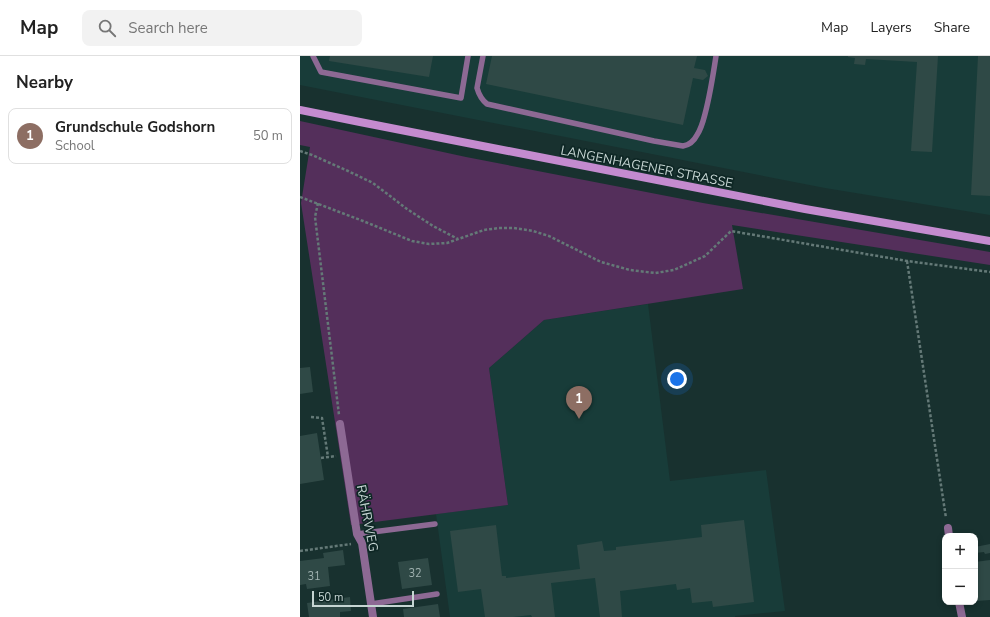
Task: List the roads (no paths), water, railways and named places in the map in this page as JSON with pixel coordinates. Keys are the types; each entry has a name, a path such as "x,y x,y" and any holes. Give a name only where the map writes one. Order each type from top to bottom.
{"main road":[{"name":"LANGENHAGENER STRASSE","path":"300,110 805,209 990,241"}],"street":[{"name":"RÄHRWEG","path":"340,424 357,534 362,542 373,617"},
{"path":"960,605 962,617"}],"lane":[{"path":"313,56 321,72 461,98 468,56"},
{"path":"483,56 477,88 478,93 487,104 683,146 692,141 697,136 701,128 709,100 716,56"},
{"path":"357,534 435,524"},
{"path":"371,604 437,594"}],"place":[{"name":"Grundschule Godshorn","path":"579,419"}]}
